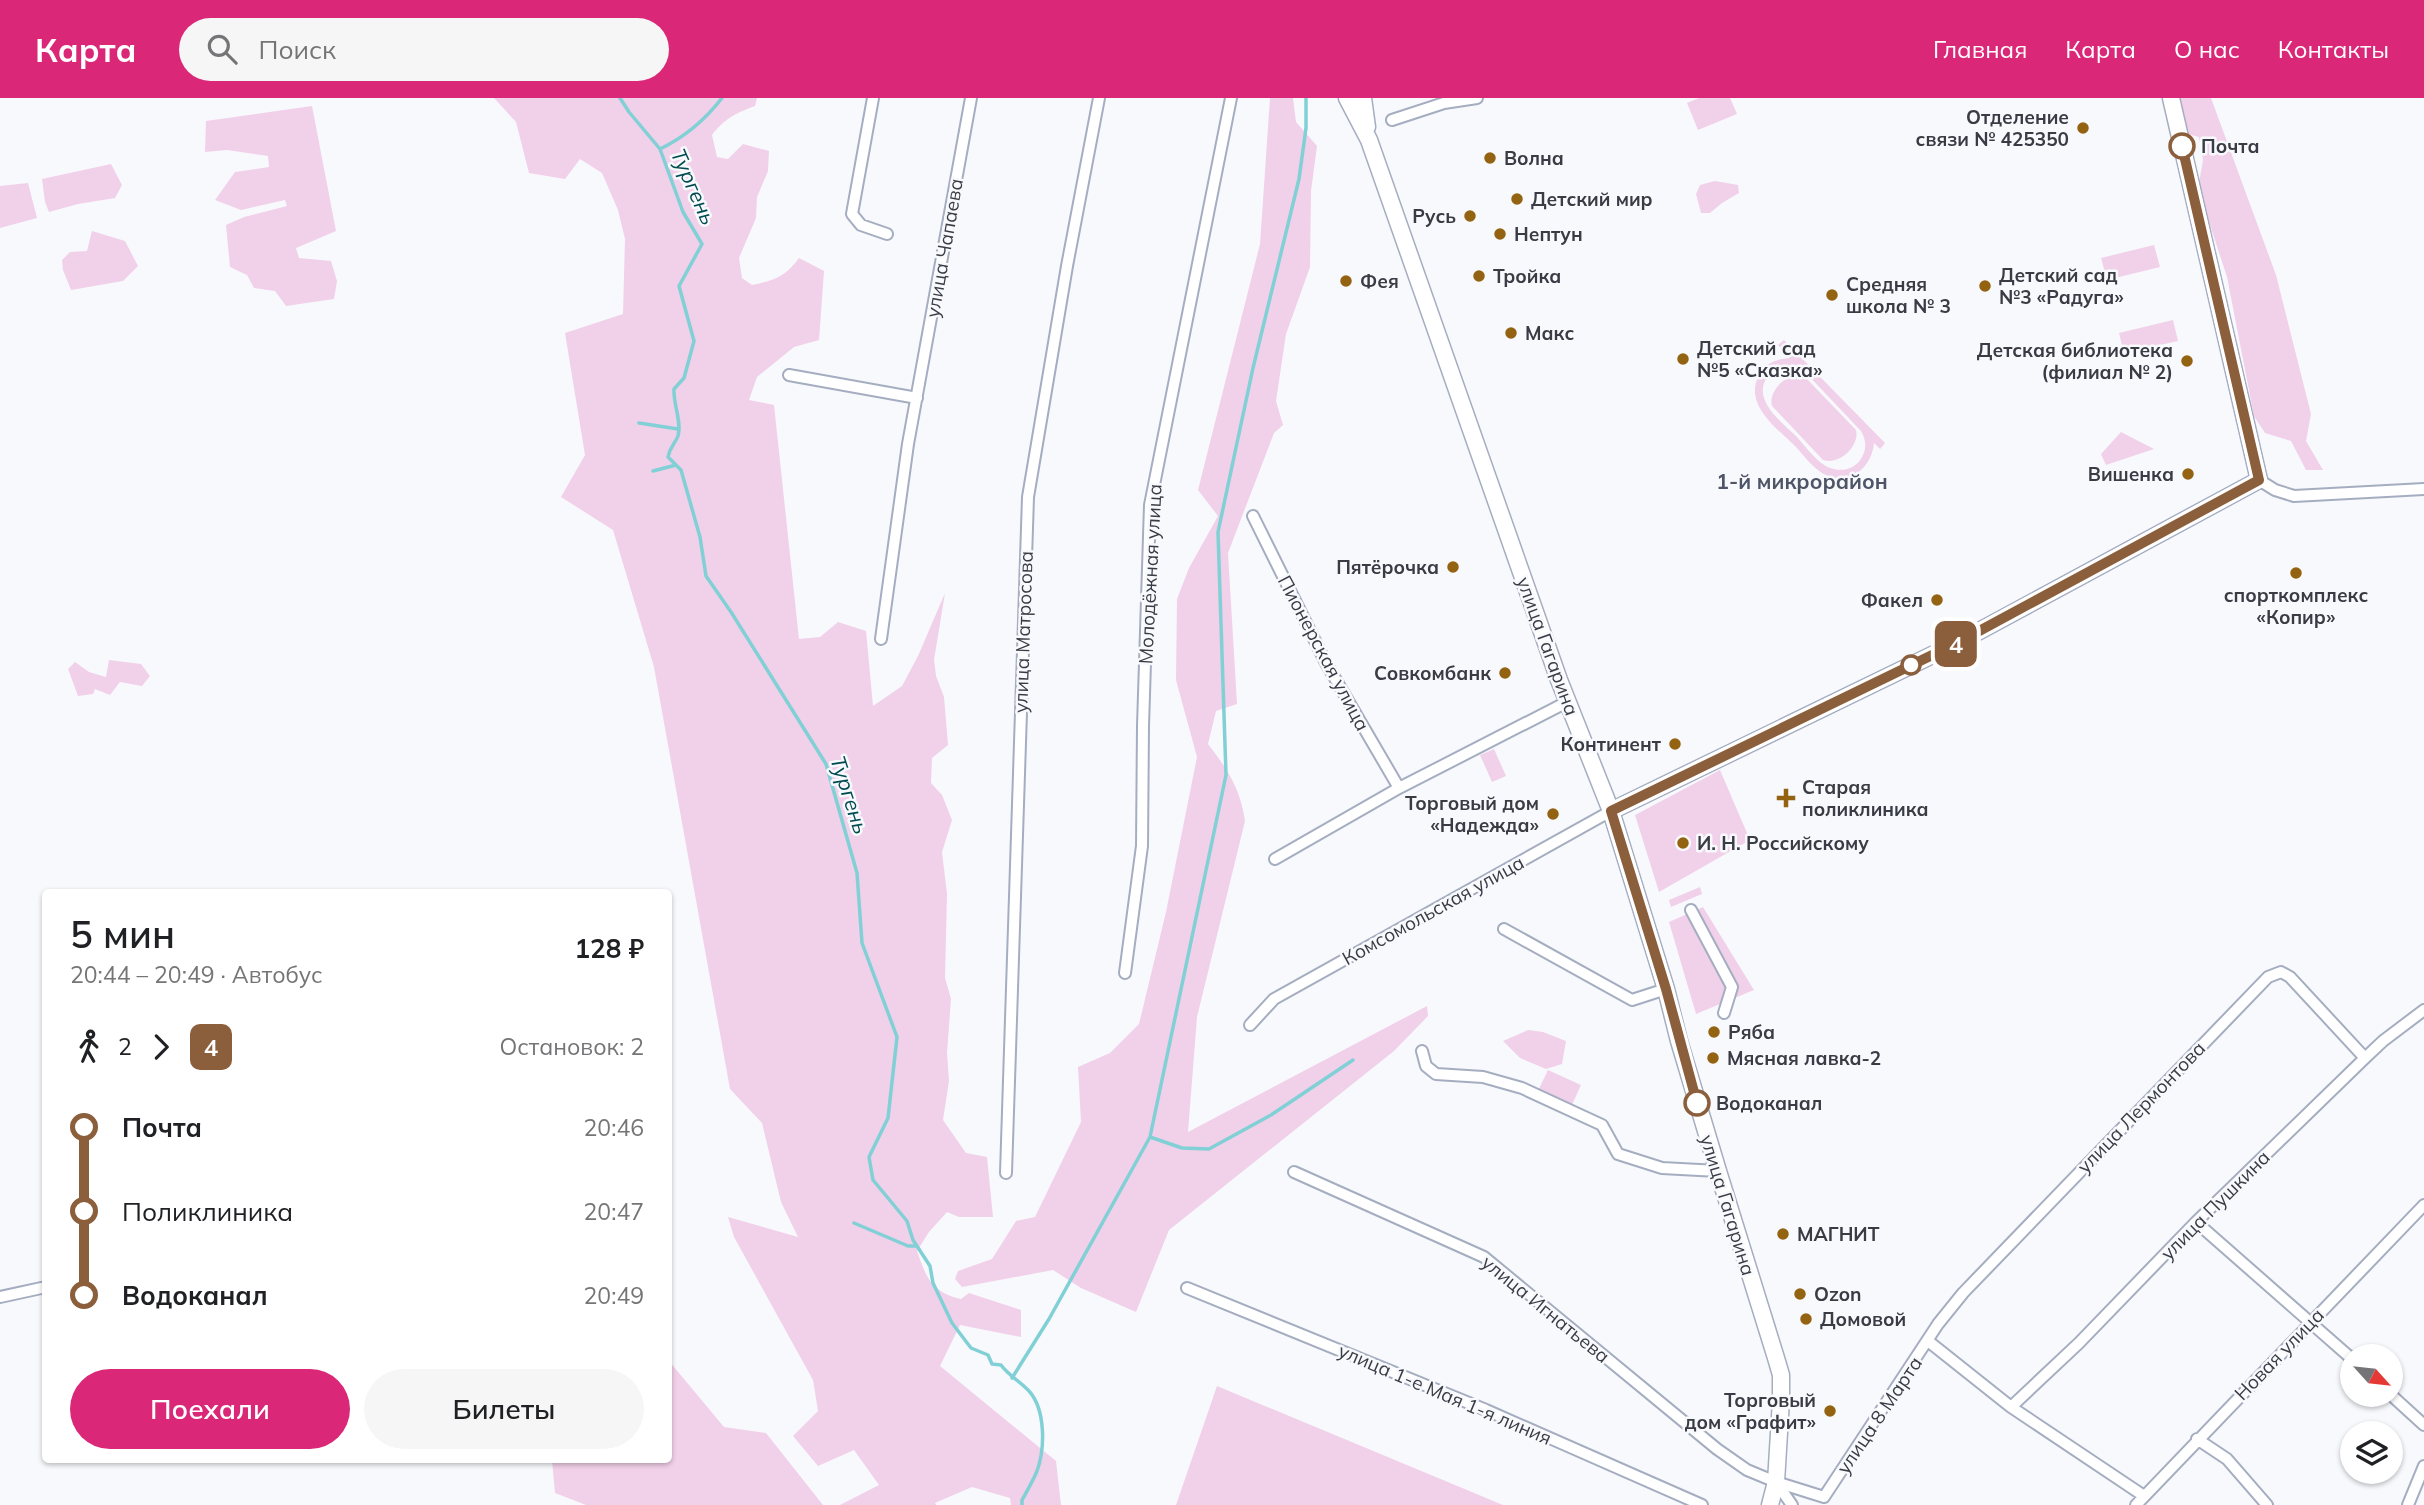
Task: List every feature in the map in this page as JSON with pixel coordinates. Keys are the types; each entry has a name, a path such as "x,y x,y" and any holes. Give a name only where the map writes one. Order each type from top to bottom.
{"main road":[{"name":"улица Гагарина","path":"1347,98 1369,140 1567,702 1611,811 1666,989 1717,1171 1781,1375 1776,1482"},
{"name":"улица Гагарина","path":"1363,98 1369,140"},
{"path":"2171,98 2259,480"},
{"name":"Комсомольская улица","path":"1611,811 1957,643 2259,480"},
{"path":"1770,1505 1776,1482"}],"street":[{"path":"873,98 852,214 861,225 887,234"},
{"name":"улица Чапаева","path":"881,639 916,398 971,98"},
{"name":"улица Матросова","path":"1006,1173 1028,497 1067,267 1100,98"},
{"name":"Молодёжная улица","path":"1125,973 1142,846 1150,505 1231,98"},
{"path":"1392,120 1444,103 1476,98"},
{"path":"789,375 916,398"},
{"path":"2259,480 2294,496 2424,489"},
{"name":"Пионерская улица","path":"1253,516 1326,663 1399,788"},
{"path":"1275,859 1399,788 1567,702"},
{"name":"Комсомольская улица","path":"1250,1025 1274,999 1611,811"},
{"path":"1691,910 1732,988 1724,1013"},
{"path":"1504,929 1632,1000 1666,989"},
{"name":"улица Лермонтова","path":"1928,1340 1963,1293 2268,977 2281,972 2290,977 2365,1058"},
{"name":"улица Пушкина","path":"2011,1407 2079,1343 2196,1222 2365,1058 2424,1010"},
{"path":"1422,1051 1426,1066 1436,1074 1483,1077 1521,1088 1602,1125 1618,1154 1662,1168 1717,1171"},
{"name":"улица Игнатьева","path":"1294,1172 1484,1257 1717,1449 1746,1470 1776,1482"},
{"name":"Новая улица","path":"2136,1505 2424,1205"},
{"path":"2196,1222 2340,1348"},
{"name":"улица 1-е Мая 1-я линия","path":"1187,1287 1486,1410 1702,1505"},
{"path":"0,1297 42,1288"},
{"path":"1928,1340 2011,1407 2144,1496"},
{"name":"улица 8 Марта","path":"1776,1482 1824,1497 1928,1340"},
{"path":"2403,1406 2424,1425"},
{"path":"2197,1439 2227,1459 2267,1505"},
{"path":"2408,1505 2424,1466"},
{"path":"1776,1482 1792,1505"}],"shaded area":[{"path":"494,98 757,98 755,106 731,117 712,135 717,157 728,159 743,144 769,151 768,171 757,197 756,218 739,258 742,278 752,285 773,279 789,270 799,258 824,271 819,340 794,347 757,377 749,400 774,405 799,639 820,637 838,622 866,631 873,706 902,686 945,593 934,660 936,676 944,697 948,745 932,758 931,783 942,795 952,820 942,852 947,894 945,978 951,999 947,1053 949,1081 943,1120 966,1153 987,1157 993,1217 959,1217 947,1212 917,1251 927,1276 936,1288 943,1292 961,1299 969,1293 1021,1310 1021,1337 960,1325 940,1366 1056,1461 1061,1505 1011,1505 1010,1498 972,1487 935,1503 936,1505 840,1505 879,1485 854,1450 818,1466 793,1436 818,1411 813,1380 734,1237 728,1217 798,1237 781,1202 762,1123 730,1089 654,667 613,530 561,497 585,455 565,333 623,314 625,239 618,210 602,173 580,159 565,179 529,173 516,122"},
{"path":"1270,98 1293,98 1296,122 1317,146 1311,191 1310,267 1286,334 1276,401 1283,425 1274,433 1228,553 1237,704 1216,711 1208,744 1232,780 1245,821 1197,1017 1188,1132 1427,1006 1428,1016 1394,1051 1169,1230 1136,1312 1081,1288 1053,1270 962,1287 955,1279 958,1271 992,1259 1016,1221 1035,1217 1081,1122 1078,1067 1110,1053 1139,1024 1166,912 1197,757 1176,680 1177,599 1189,568 1218,516 1198,490 1260,244"},
{"path":"1699,98 1730,98 1737,114 1698,130 1687,103"},
{"path":"2176,98 2211,98 2276,275 2311,414 2306,441 2323,470 2306,470 2291,441 2265,433 2254,416 2227,277 2198,188 2203,160 2199,137 2187,134"},
{"path":"312,106 336,231 296,248 299,258 331,261 337,281 334,299 286,306 275,291 254,288 247,275 230,267 226,225 244,217 287,206 285,200 241,210 215,200 235,172 269,167 268,156 227,150 205,152 206,121"},
{"path":"111,164 122,185 115,198 49,212 42,179"},
{"path":"1715,181 1738,185 1739,193 1710,213 1701,213 1696,194 1700,185"},
{"path":"28,183 37,218 0,228 0,186"},
{"path":"92,231 125,241 138,266 123,281 71,290 62,260 70,252 87,251"},
{"path":"2154,245 2160,267 2107,280 2101,258"},
{"path":"2173,320 2178,341 2124,353 2119,333"},
{"path":"1784,340 1885,443 1880,449 1874,443 1865,466 1853,476 1837,478 1819,471 1772,424 1759,406 1755,386 1759,375 1772,362 1790,358 1778,345","holes":["1785,366 1798,368 1806,373 1861,431 1865,450 1860,461 1854,466 1838,470 1823,464 1766,404 1763,388 1770,373"]},
{"path":"1799,374 1856,430 1852,448 1842,457 1823,460 1772,406 1773,395 1779,385 1788,377"},
{"path":"2121,432 2154,449 2106,465 2101,454"},
{"path":"109,660 141,664 150,676 142,686 120,682 110,695 95,689 93,694 78,696 68,669 75,662 89,672 106,677"},
{"path":"1494,749 1506,776 1492,782 1480,755"},
{"path":"1720,770 1750,840 1659,892 1635,815"},
{"path":"1700,887 1702,894 1671,907 1669,900"},
{"path":"1703,907 1754,990 1696,1014 1669,922"},
{"path":"1528,1030 1543,1032 1566,1041 1562,1064 1546,1069 1520,1058 1503,1041"},
{"path":"1548,1070 1581,1085 1571,1107 1538,1091"},
{"path":"672,1365 724,1427 766,1433 823,1505 586,1505 555,1493 552,1463 672,1463"},
{"path":"1217,1386 1503,1505 1176,1505"}],"waterway":[{"name":"Тургень","path":"620,98 660,149 683,212 702,244 679,286 694,341 684,378 674,389 679,431 668,457 681,470 700,537 706,576 826,764 857,873 862,943 897,1037 888,1118 869,1157 873,1180 907,1221 913,1240 930,1266 933,1283 952,1323 971,1348 988,1355 992,1364 1001,1365 1026,1387 1035,1399 1041,1419 1042,1452 1022,1505"},
{"path":"660,149 694,127 722,98"},
{"path":"1012,1378 1049,1319 1150,1137 1226,775 1218,532 1253,368 1299,179 1306,128 1306,98"},
{"path":"639,423 678,429"},
{"path":"653,471 676,465"},
{"path":"1150,1137 1182,1148 1209,1149 1271,1115 1353,1060"},
{"path":"854,1223 908,1246 917,1246"}],"bus line":[{"name":"4","path":"1697,1103 1666,989 1611,811 1957,643 2259,480 2182,146"}],"place":[{"name":"Отделение связи № 425350","path":"2083,128"},
{"name":"Почта","path":"2182,146"},
{"name":"Волна","path":"1490,158"},
{"name":"Детский мир","path":"1517,199"},
{"name":"Русь","path":"1470,216"},
{"name":"Нептун","path":"1500,234"},
{"name":"Тройка","path":"1479,276"},
{"name":"Фея","path":"1346,281"},
{"name":"Детский сад №3 «Радуга»","path":"1985,286"},
{"name":"Средняя школа № 3","path":"1832,295"},
{"name":"Макс","path":"1511,333"},
{"name":"Детский сад №5 «Сказка»","path":"1683,359"},
{"name":"Детская библиотека (филиал № 2)","path":"2187,361"},
{"name":"Вишенка","path":"2188,474"},
{"name":"Пятёрочка","path":"1453,567"},
{"name":"спорткомплекс «Копир»","path":"2296,573"},
{"name":"Факел","path":"1937,600"},
{"name":"Совкомбанк","path":"1505,673"},
{"name":"Континент","path":"1675,744"},
{"name":"Старая поликлиника","path":"1786,798"},
{"name":"Торговый дом «Надежда»","path":"1553,814"},
{"name":"И. Н. Российскому","path":"1683,843"},
{"name":"Ряба","path":"1714,1032"},
{"name":"Мясная лавка-2","path":"1713,1058"},
{"name":"Водоканал","path":"1697,1103"},
{"name":"МАГНИТ","path":"1783,1234"},
{"name":"Ozon","path":"1800,1294"},
{"name":"Домовой","path":"1806,1319"},
{"name":"Торговый дом «Графит»","path":"1830,1411"}],"district":[{"name":"1-й микрорайон","path":"1802,482"}]}
